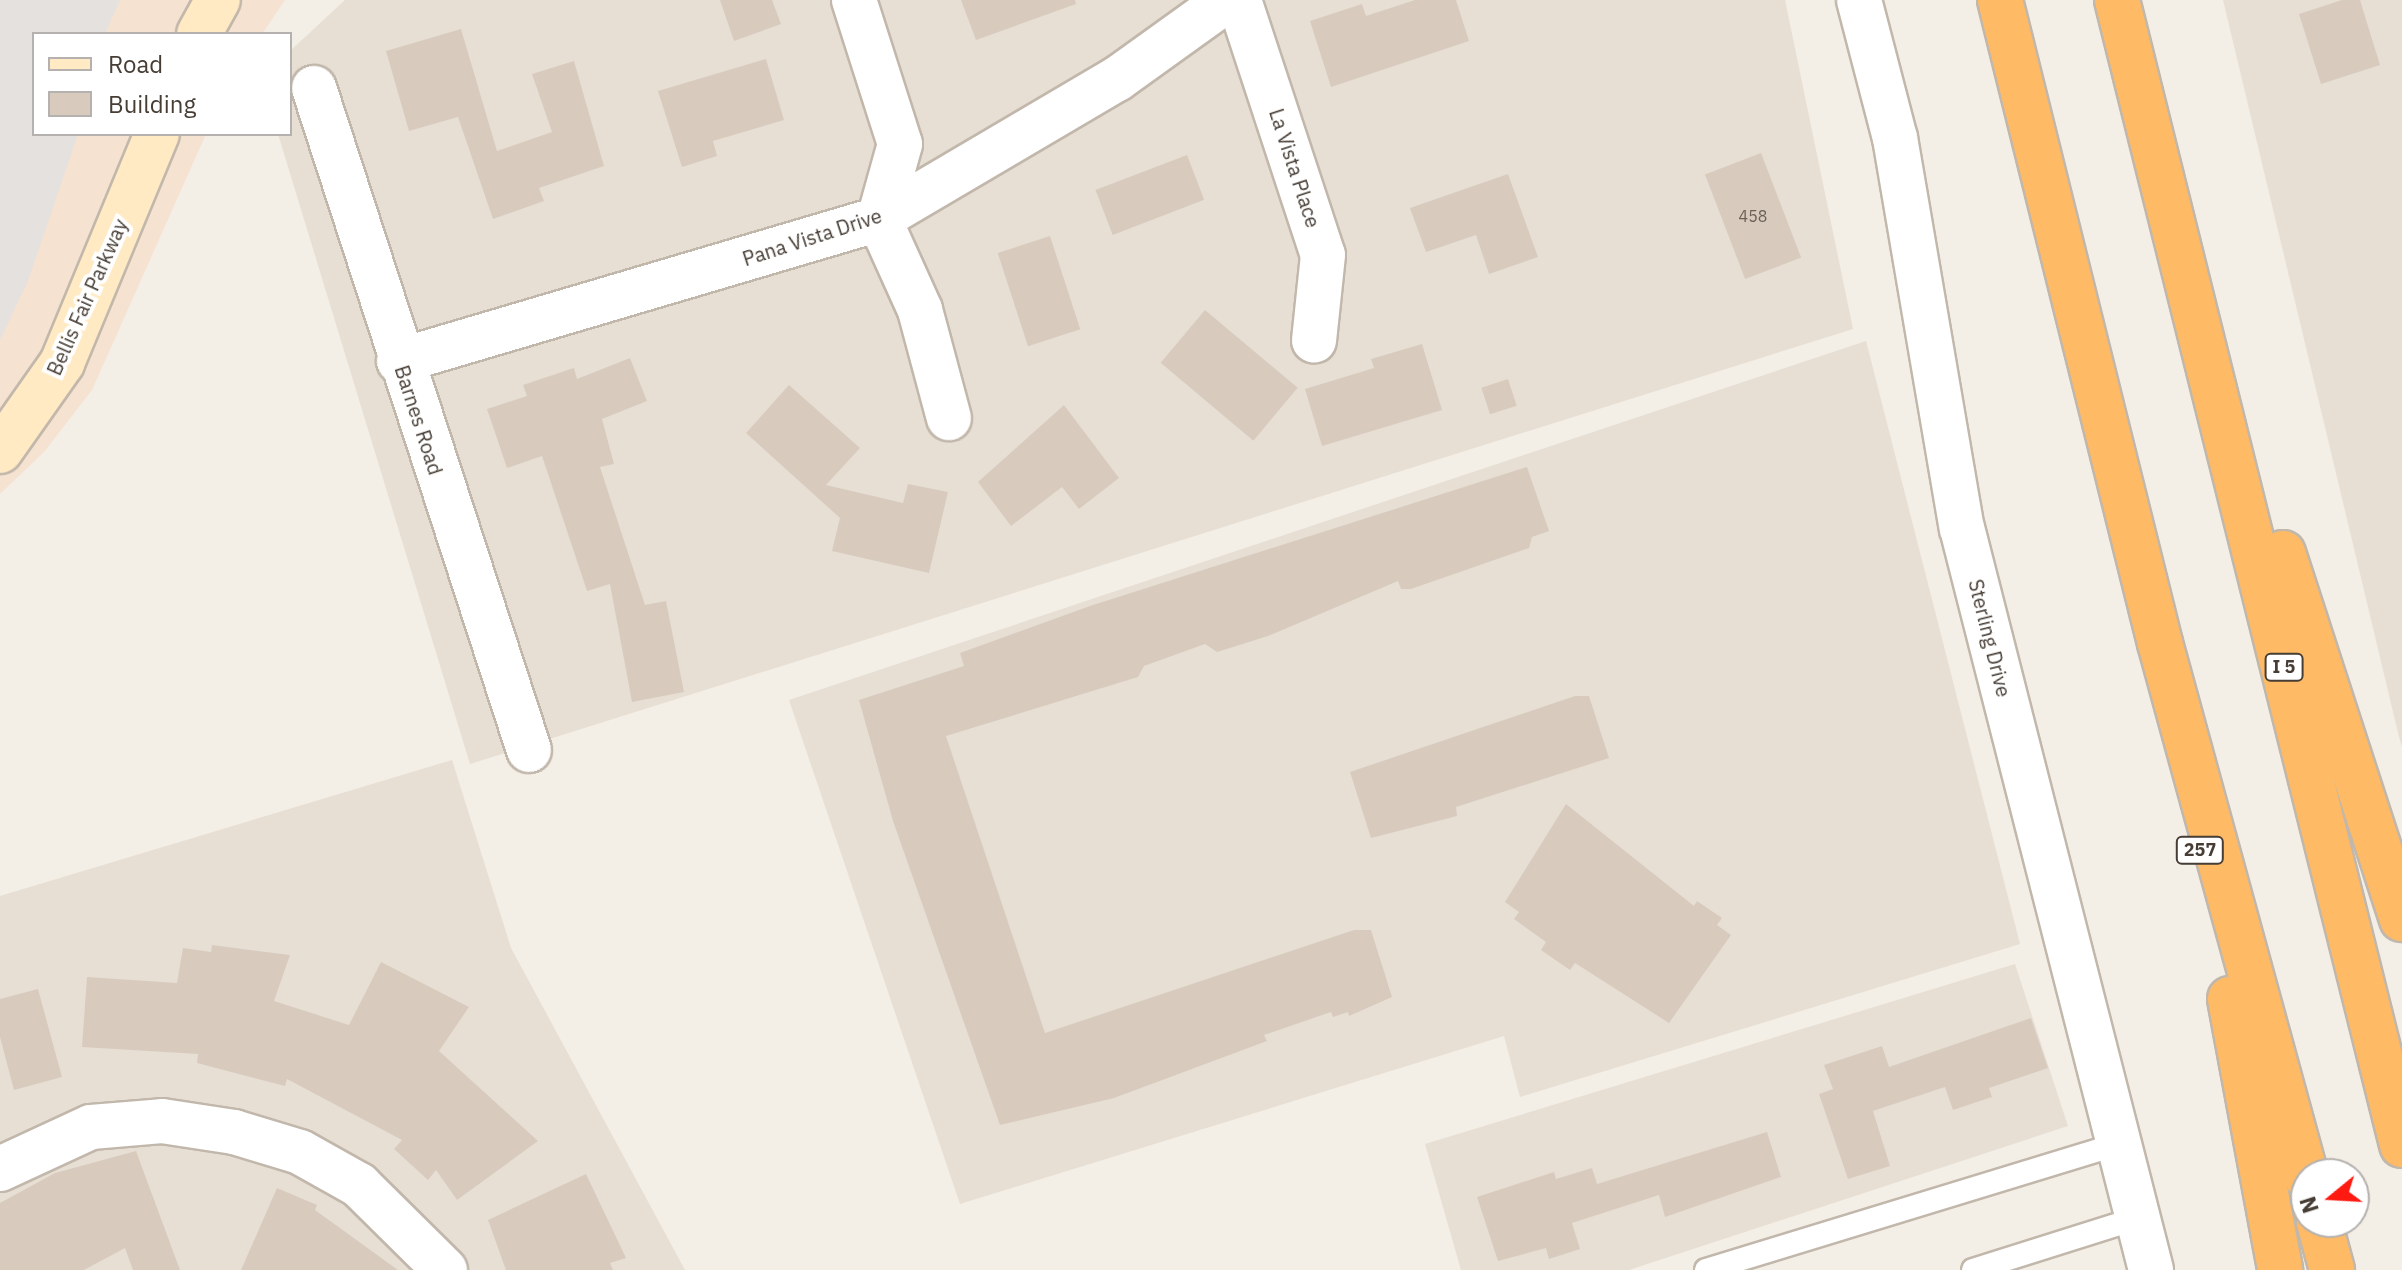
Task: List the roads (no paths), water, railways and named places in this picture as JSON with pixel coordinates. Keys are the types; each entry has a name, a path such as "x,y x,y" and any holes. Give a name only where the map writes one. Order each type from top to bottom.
{"highway":[{"path":"2000,0 2160,643 2301,1158"},
{"name":"I 5","path":"2117,0 2402,1145"},
{"path":"2165,189 2402,919"},
{"name":"257","path":"2160,643 2280,1270"},
{"path":"2323,1238 2332,1270"}],"street":[{"path":"200,32 218,0"},
{"path":"854,0 900,144 879,219 920,310 949,418"},
{"name":"Pana Vista Drive","path":"399,361 879,219 1117,79 1227,0"},
{"name":"La Vista Place","path":"1239,0 1323,255 1314,341"},
{"name":"Sterling Drive","path":"1859,0 1895,138 1962,528 2151,1270"},
{"name":"Barnes Road","path":"314,88 399,361 529,750"},
{"name":"Bellis Fair Parkway","path":"0,451 62,363 156,136"},
{"path":"0,1169 91,1127 162,1121 234,1132 300,1152 359,1185 445,1270"}],"lane":[{"path":"1706,1270 2119,1144"},
{"path":"1973,1270 2138,1218"}]}
